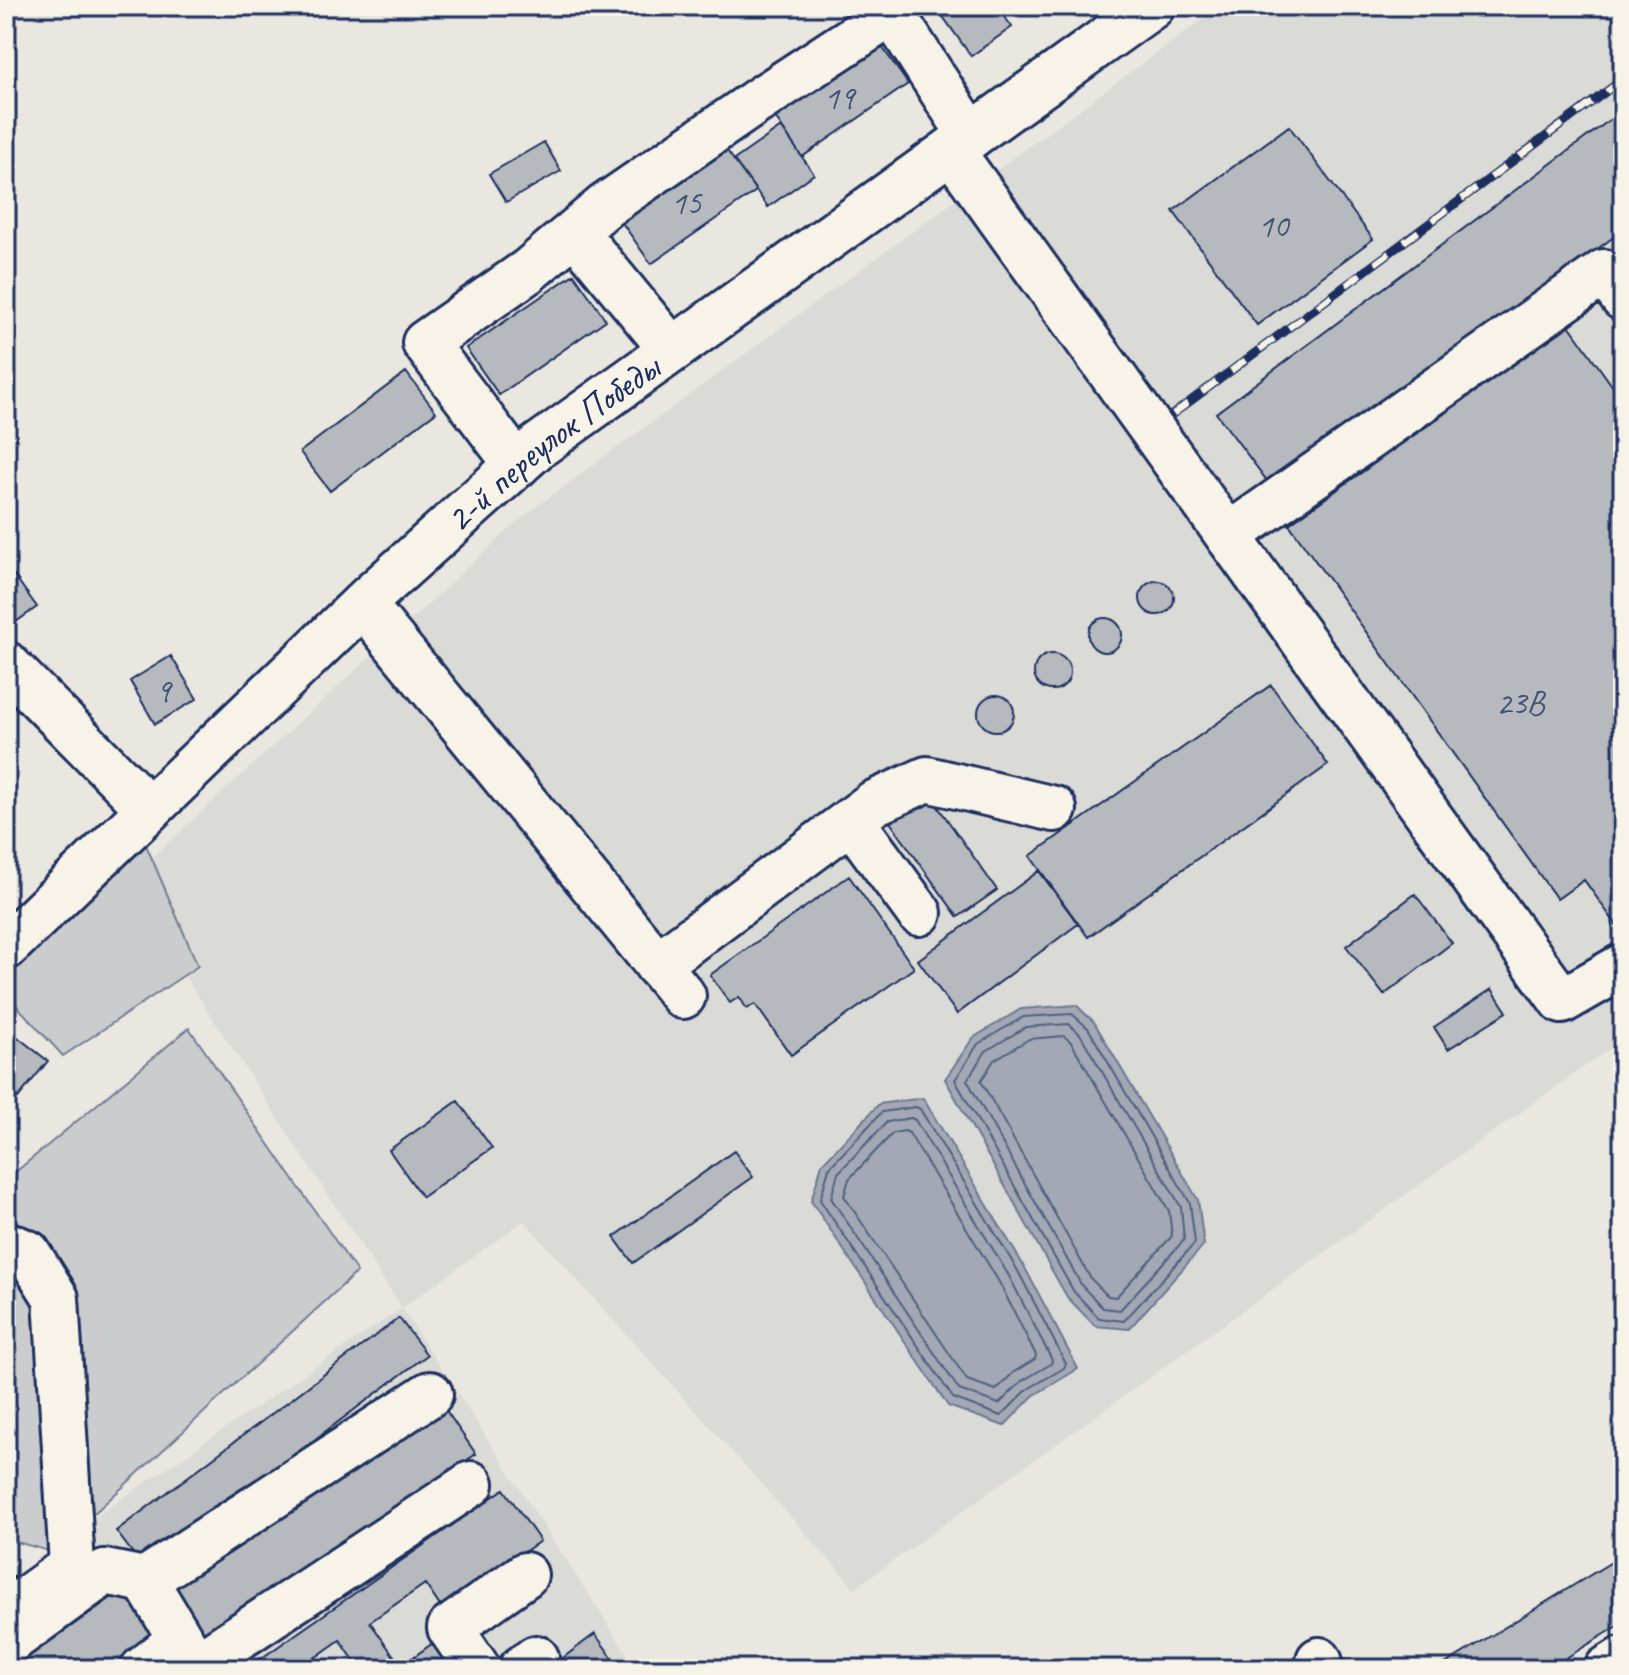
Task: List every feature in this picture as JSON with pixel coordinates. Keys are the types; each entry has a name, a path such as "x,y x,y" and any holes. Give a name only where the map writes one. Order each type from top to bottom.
{"street":[{"name":"2-й переулок Победы","path":"6,947 363,604 537,447 1152,6"},
{"path":"517,465 425,343 528,271 605,206 894,10 961,143 1228,536 1562,1001 1623,966"},
{"path":"575,232 672,350"},
{"path":"1228,536 1604,272 1623,298"},
{"path":"363,604 670,980 851,820 874,803 927,779 1054,809"},
{"path":"6,664 149,809"},
{"path":"851,820 919,913"},
{"path":"6,1244 28,1253 56,1298 72,1566 6,1613"},
{"path":"145,1580 430,1394"},
{"path":"204,1661 471,1484"},
{"path":"6,1644 105,1572 145,1580 204,1661"},
{"path":"478,1669 450,1628 525,1575"},
{"path":"143,1669 167,1650 204,1661"},
{"path":"1607,1669 1623,1659"}],"shaded area":[{"path":"1221,6 1623,6 1623,1039 855,1588 524,1221 402,1308 124,883 525,515"},
{"path":"143,838 198,966 63,1056 6,994 6,973"},
{"path":"189,1028 357,1272 52,1552 6,1539 6,1180"},
{"path":"402,1308 637,1669 6,1669 6,1590 98,1515"}],"water":[{"path":"1076,1005 1094,1022 1198,1200 1204,1245 1129,1329 1095,1326 1067,1297 945,1079 973,1038 1021,1009"},
{"path":"923,1098 1025,1268 1078,1369 1033,1396 1004,1426 948,1406 811,1201 822,1164 879,1104"}],"building":[{"path":"947,6 1012,6 1002,13 1012,27 971,56 939,11"},
{"path":"875,37 908,84 802,157 770,110"},
{"path":"1623,110 1623,230 1274,490 1216,413"},
{"path":"1289,126 1373,239 1257,325 1173,211"},
{"path":"781,127 814,174 768,207 734,160"},
{"path":"720,141 756,191 651,264 616,214"},
{"path":"544,142 561,171 506,202 489,174"},
{"path":"574,274 606,320 499,395 466,348"},
{"path":"1569,325 1623,401 1623,927 1620,930 1584,880 1557,899 1289,524"},
{"path":"406,372 436,412 330,491 300,452"},
{"path":"6,564 37,607 6,629"},
{"path":"1157,581 1169,586 1174,598 1169,610 1157,615 1145,610 1140,598 1145,586"},
{"path":"1105,618 1117,623 1122,635 1117,647 1105,652 1093,647 1088,635 1093,623"},
{"path":"1052,654 1065,659 1070,672 1065,685 1052,690 1039,685 1034,672 1039,659"},
{"path":"171,656 197,699 155,724 130,681"},
{"path":"1271,685 1328,765 1088,937 1030,856"},
{"path":"996,695 1008,701 1014,713 1008,725 996,731 984,725 978,713 984,701"},
{"path":"929,794 997,890 958,917 890,822"},
{"path":"1039,871 1078,924 957,1014 918,960"},
{"path":"849,876 914,968 791,1055 755,1004 747,1009 739,997 730,1003 710,975"},
{"path":"1415,894 1452,943 1384,995 1346,946"},
{"path":"1492,989 1507,1012 1448,1049 1434,1027"},
{"path":"6,1028 48,1061 18,1098 6,1088"},
{"path":"458,1101 492,1148 422,1197 389,1150"},
{"path":"734,1151 753,1177 633,1263 614,1237"},
{"path":"399,1318 427,1355 144,1568 116,1531"},
{"path":"443,1406 476,1454 199,1642 166,1594"},
{"path":"504,1489 540,1541 442,1609 425,1584 370,1622 401,1666 433,1643 451,1669 360,1669 340,1640 299,1669 246,1669"},
{"path":"1623,1555 1623,1623 1548,1669 1437,1669"},
{"path":"6,1567 14,1577 6,1583"},
{"path":"131,1584 167,1635 119,1669 10,1669"},
{"path":"595,1634 621,1669 548,1669"}],"railway":[{"path":"1173,414 1623,79"}]}
